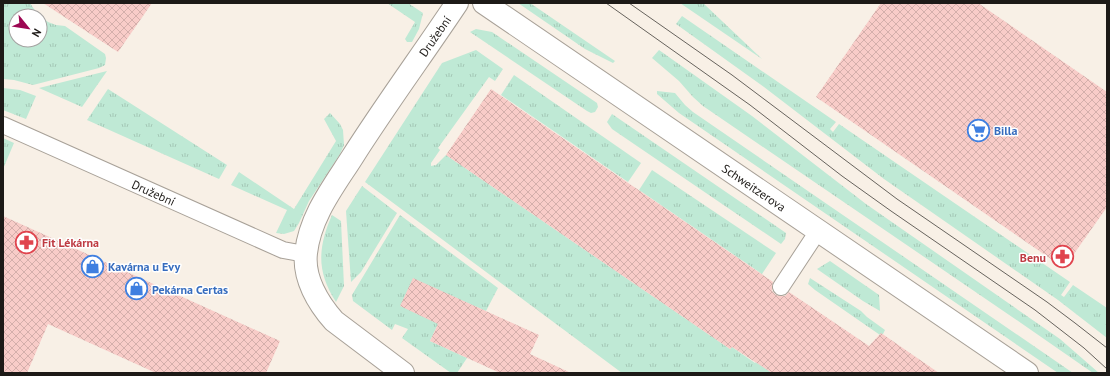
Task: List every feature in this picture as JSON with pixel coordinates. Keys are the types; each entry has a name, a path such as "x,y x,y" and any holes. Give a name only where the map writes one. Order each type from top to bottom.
{"street":[{"name":"Družební","path":"403,373 334,321 326,313 311,287 307,271 306,254 308,237 324,202 370,129 457,3"},
{"name":"Schweitzerova","path":"484,3 1026,373"}],"lane":[{"name":"Družební","path":"3,125 283,250 306,254"},
{"path":"781,287 818,231"}],"green space":[{"path":"3,3 30,3 33,8 8,8 8,48 48,48 48,22 65,26 105,54 105,65 99,68 33,85 3,79"},
{"path":"387,3 408,3 423,13 419,29 412,42 407,42 405,39 415,22"},
{"path":"518,3 530,3 615,61 613,63 585,49"},
{"path":"680,3 703,3 762,59"},
{"path":"682,16 836,122 830,129 833,132 839,124 1070,282 1061,295 1064,297 1073,285 1107,308 1107,338 1058,300 884,179 764,87 676,24"},
{"path":"476,29 492,32 597,103 598,107 595,112 591,113 587,111 470,32"},
{"path":"476,50 503,69 495,81 489,77 438,148 440,150 431,163 431,166 436,165 446,155 730,349 732,347 755,363 759,358 765,368 772,373 622,373 365,182 442,63"},
{"path":"659,50 752,116 866,204 1060,339 1099,373 1093,373 703,106 679,81 652,58"},
{"path":"107,71 82,107 39,88"},
{"path":"514,75 641,163 628,182 501,95"},
{"path":"3,88 20,90 36,96 26,119 3,110"},
{"path":"108,89 227,165 219,179 87,120"},
{"path":"657,91 675,93 693,112 1073,373 1058,373 679,113 657,94"},
{"path":"330,113 340,124 343,130 344,145 340,154 309,201 294,231 284,234 276,233 287,210 231,185 239,172 294,209 336,141 324,119"},
{"path":"612,114 786,233 785,239 781,244 612,129 607,122"},
{"path":"3,138 14,143 3,169"},
{"path":"652,170 776,253 762,274 639,190"},
{"path":"362,186 397,213 361,272 351,282 346,211"},
{"path":"332,215 341,221 344,286 336,302 325,280 321,259 324,238"},
{"path":"400,215 498,288 486,311 451,296 430,341 467,358 457,373 451,373 402,338 408,329 395,324 392,330 353,301 352,295"},
{"path":"830,261 879,295 880,311 817,269"},
{"path":"810,278 861,311 885,330 883,334 880,335 815,290 808,284"}],"building":[{"path":"43,3 152,3 118,52"},
{"path":"881,3 978,3 1107,92 1107,207 1064,268 816,97"},
{"path":"491,89 773,282 772,291 776,295 785,296 789,292 869,346 881,333 939,373 772,373 732,347 730,349 446,155"},
{"path":"3,216 280,341 266,373 156,373 48,324 27,373 3,373"},
{"path":"413,278 539,335 530,354 571,373 500,373 430,341 438,324 400,306"}],"tram line":[{"path":"606,3 750,105 842,176 1035,310 1084,348 1107,369"},
{"path":"629,3 732,75 897,199 1047,302 1107,348"}],"place":[{"name":"Billa","path":"978,130"},
{"name":"Fit Lékárna","path":"27,242"},
{"name":"Benu","path":"1062,257"},
{"name":"Kavárna u Evy","path":"93,266"},
{"name":"Pekárna Certas","path":"137,289"}]}
